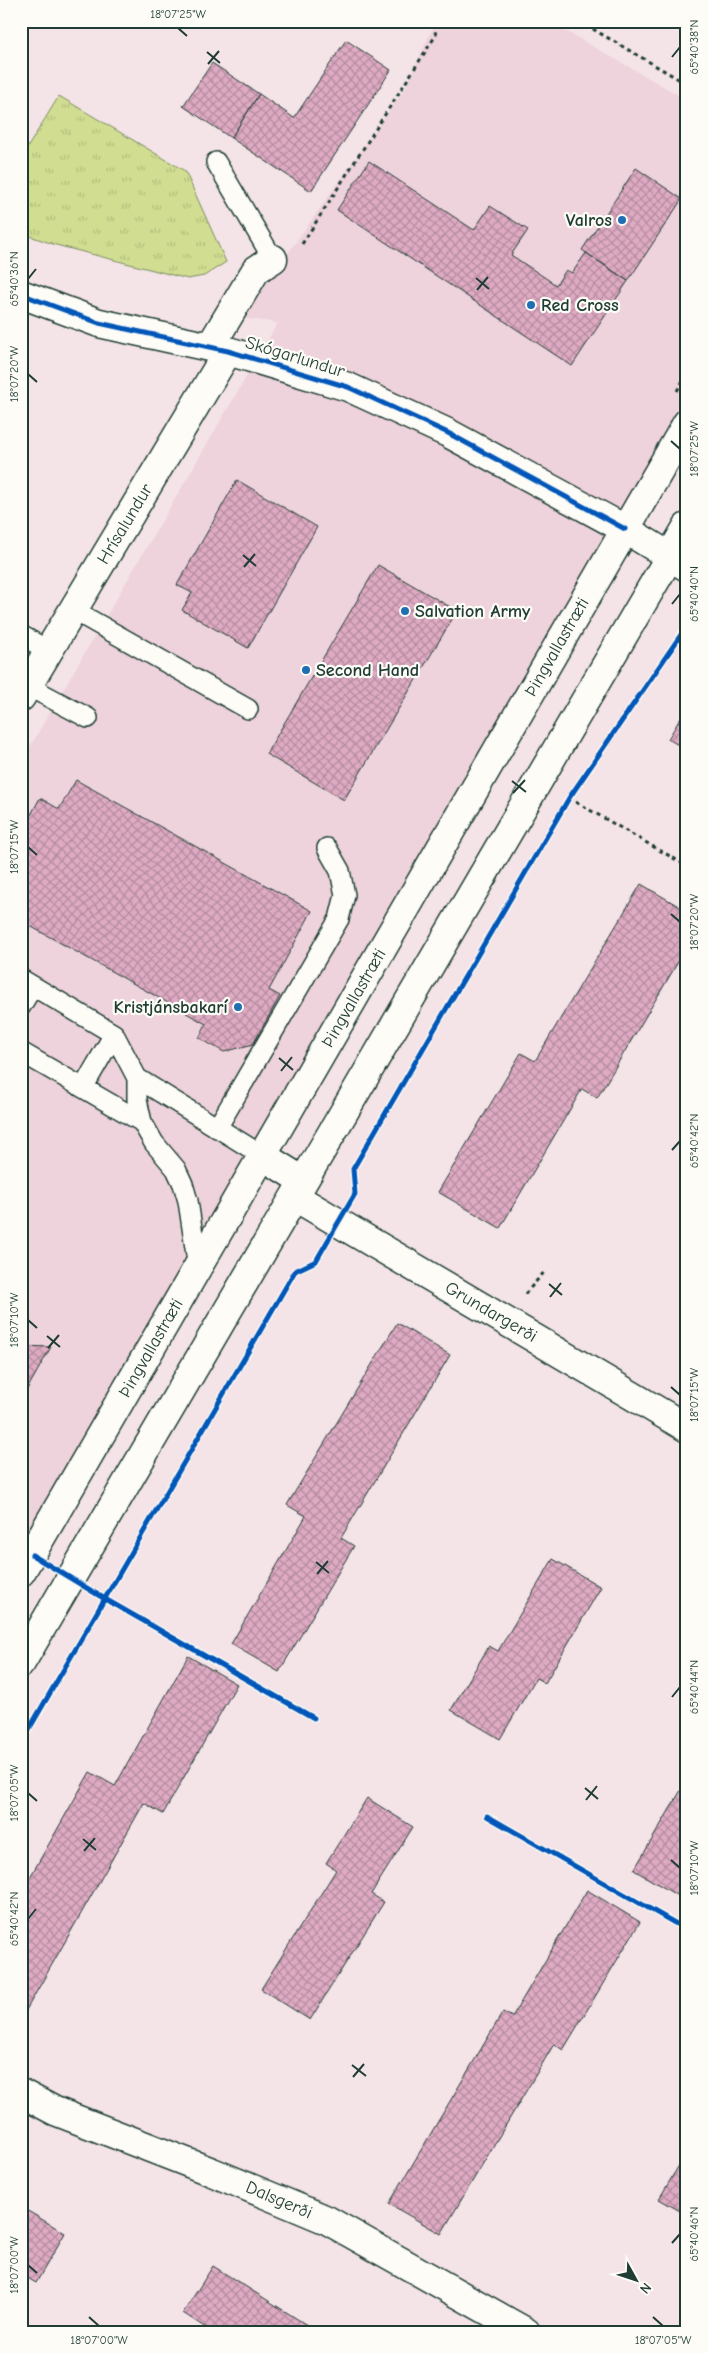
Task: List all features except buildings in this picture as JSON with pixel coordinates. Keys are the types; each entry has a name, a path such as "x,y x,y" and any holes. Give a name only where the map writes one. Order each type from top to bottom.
{"main road":[{"name":"Hrísalundur","path":"25,692 219,349 256,270 272,259"},
{"name":"Skógarlundur","path":"21,294 99,323 219,349 348,387 448,433 625,529 678,562"},
{"name":"Þingvallastræti","path":"21,1572 687,423"},
{"path":"21,1663 299,1189 678,562 687,527"},
{"name":"Grundargerði","path":"263,1156 299,1189 687,1428"},
{"name":"Dalsgerði","path":"21,2093 55,2112 212,2172 327,2220 526,2332"}],"lane":[{"path":"216,162 272,259"},
{"path":"73,610 248,709"},
{"path":"21,635 49,651"},
{"path":"25,692 88,718"},
{"path":"217,1128 339,919 345,895 340,871 327,848"},
{"path":"21,1006 27,982 114,1034 137,1078 137,1100 142,1122 154,1143 176,1169 183,1184 188,1201 198,1268"},
{"path":"83,1088 114,1034"},
{"path":"21,1052 142,1122"},
{"path":"137,1078 263,1156"}],"path":[{"path":"298,250 436,35 432,21"},
{"path":"579,21 687,84"},
{"path":"569,798 687,866"}],"shaded area":[{"path":"436,21 548,21 687,100 687,433 47,1545 21,1529 21,762 278,323 242,318 405,89"}],"green space":[{"path":"59,96 185,171 226,262 204,276 188,279 56,245 21,233 21,158"}],"cycle path":[{"path":"21,294 99,323 228,351 348,387 448,433 625,529"},
{"path":"21,1743 295,1271 316,1261 355,1194 353,1169 569,798 687,626"},
{"path":"32,1555 105,1599 314,1718"},
{"path":"487,1816 687,1930"}],"place":[{"name":"Valros","path":"622,220"},
{"name":"Red Cross","path":"531,305"},
{"name":"Salvation Army","path":"405,611"},
{"name":"Second Hand","path":"306,670"},
{"name":"Kristjánsbakarí","path":"238,1007"}]}
